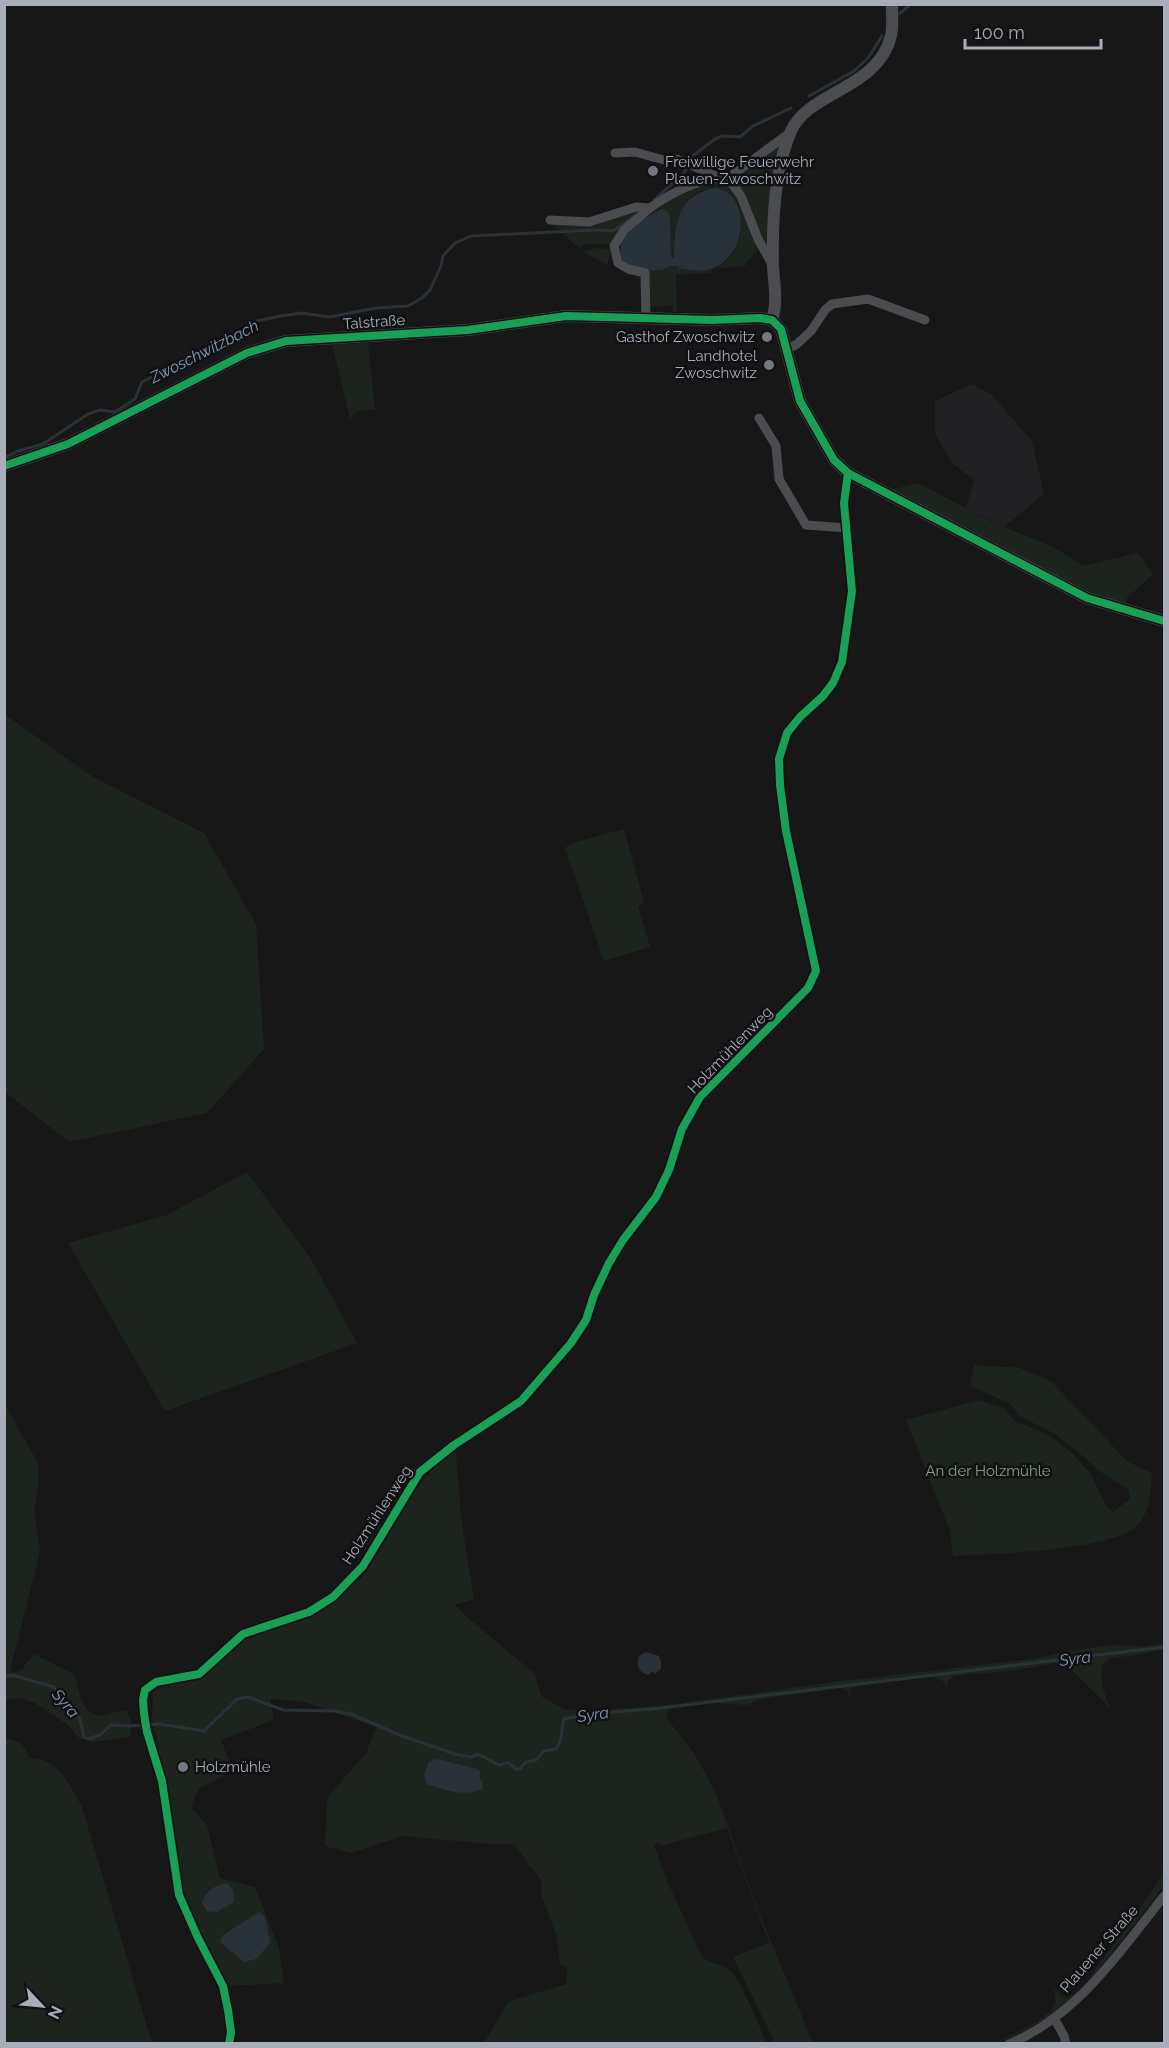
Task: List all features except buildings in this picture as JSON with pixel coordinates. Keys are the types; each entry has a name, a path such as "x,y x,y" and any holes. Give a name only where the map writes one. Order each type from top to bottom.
{"street":[{"path":"892,4 891,35 886,49 875,65 852,85 808,109 798,119 791,132 778,175 773,266 776,300 772,320 781,329 800,401 834,460 848,473 1087,598 1164,621"},
{"path":"615,153 635,152 664,160 677,159 717,177 728,178 791,132"},
{"path":"646,318 645,273 628,269 618,263 614,246 624,230 650,208 692,185 717,177"},
{"path":"728,178 741,196 758,239 773,266"},
{"path":"550,220 589,222 636,207 650,208"},
{"path":"786,350 797,344 811,331 825,310 832,304 868,300 925,320"},
{"name":"Talstraße","path":"4,466 68,444 247,353 286,341 468,330 566,316 772,320"},
{"path":"759,418 776,446 779,479 806,525 847,528"},
{"name":"Holzmühlenweg","path":"229,2043 231,2032 223,1986 179,1895 162,1781 144,1714 145,1690 156,1682 166,1679 199,1674 243,1634 309,1612 333,1597 363,1566 420,1472 447,1450 521,1401 571,1343 586,1320 594,1295 609,1263 623,1240 656,1197 669,1170 682,1129 700,1097 808,988 816,971 786,831 779,759 787,733 800,717 823,696 842,662 852,591 844,502 848,473"},
{"name":"Plauener Straße","path":"1009,2043 1021,2039 1079,1999 1164,1896"},
{"path":"1054,2018 1066,2043"}],"shaded area":[{"path":"715,188 729,194 737,205 741,221 739,237 732,253 720,265 702,271 678,266 669,266 655,271 628,267 622,258 620,249 628,232 644,219 662,209 668,212 671,257 674,258 675,234 680,213 692,197"},
{"path":"971,384 992,395 1032,441 1044,494 1004,527 966,508 974,480 951,462 935,433 935,401"},
{"path":"646,1652 659,1656 661,1668 655,1674 652,1672 648,1675 639,1668 639,1656"},
{"path":"437,1759 477,1769 483,1783 482,1789 461,1793 427,1784 424,1775 429,1762"},
{"path":"227,1883 233,1890 234,1902 217,1912 207,1911 202,1903 205,1895 215,1887"},
{"path":"259,1912 265,1917 270,1943 256,1959 244,1962 220,1942 223,1935"}],"green space":[{"path":"777,147 779,150 767,248 738,183 740,173"},
{"path":"724,181 736,190 759,248 745,266 713,269 710,273 676,275 677,312 673,312 673,306 648,307 647,269 659,271 669,266 678,266 693,272 721,265 730,257 741,234 722,189 708,189 696,193 688,200 678,221 674,258 671,258 670,218 662,209 648,215 684,193 703,185"},
{"path":"638,210 640,212 612,244 585,244 579,248 554,225"},
{"path":"596,248 611,249 607,265 583,252"},
{"path":"368,343 375,410 358,412 350,419 332,344"},
{"path":"918,483 992,522 1053,547 1084,566 1138,553 1153,574 1127,598 1124,611 886,491"},
{"path":"4,714 93,777 204,833 256,924 264,1049 207,1113 69,1142 5,1092"},
{"path":"624,829 644,903 638,906 650,947 604,961 565,848 572,843"},
{"path":"247,1172 310,1257 357,1343 165,1411 68,1243 167,1215"},
{"name":"An der Holzmühle","path":"974,1365 1020,1368 1051,1381 1128,1462 1152,1473 1148,1507 1138,1525 1125,1534 1079,1546 953,1556 950,1531 906,1420 979,1400 1004,1408 1015,1421 1048,1435 1071,1452 1091,1474 1105,1504 1113,1512 1130,1499 1129,1490 1099,1471 1055,1434 1020,1416 1009,1403 970,1386"},
{"path":"4,1403 38,1463 38,1487 34,1511 40,1551 10,1670 13,1673 22,1669 34,1654 74,1674 83,1702 91,1713 107,1715 126,1711 131,1724 129,1737 93,1742 79,1738 68,1725 35,1703 19,1698 5,1700"},
{"path":"456,1451 461,1517 474,1599 455,1605 535,1674 541,1696 564,1709 592,1711 666,1705 1039,1658 1073,1650 1111,1645 1147,1646 1164,1643 1164,1650 1109,1659 1102,1666 1103,1687 1110,1708 1077,1675 1065,1666 1056,1663 1016,1670 954,1676 947,1683 950,1698 943,1681 933,1677 856,1686 850,1689 852,1702 847,1691 842,1688 761,1699 748,1705 712,1703 670,1708 666,1714 668,1720 694,1753 716,1793 758,1910 813,2043 775,2043 733,1957 769,1943 727,1828 660,1846 659,1843 654,1845 668,1883 702,1957 731,1971 745,1995 766,2043 484,2043 508,2002 566,1984 567,1968 560,1964 556,1935 541,1893 542,1883 539,1877 513,1844 403,1836 350,1853 325,1846 327,1798 366,1753 376,1727 305,1702 270,1699 274,1720 221,1740 233,1771 198,1789 191,1807 207,1825 220,1878 255,1887 279,1948 284,1983 223,1986 179,1895 162,1767 152,1718 153,1692 173,1680 200,1678 250,1632 269,1631 319,1611 359,1580 368,1570 405,1505 426,1477 442,1460"},
{"path":"5,1738 20,1744 30,1758 40,1759 56,1768 68,1782 82,1807 152,2043 5,2043"},
{"path":"1164,1862 1164,1886 1083,1989 1058,2011 1015,2036 992,2044 1028,2027 1052,2009 1055,2003 1054,1988 1061,1996 1068,1997 1083,1987 1160,1879"}],"waterway":[{"name":"Zwoschwitzbach","path":"899,14 911,4"},
{"name":"Zwoschwitzbach","path":"809,96 854,71 868,58 882,36"},
{"name":"Zwoschwitzbach","path":"654,200 684,173 694,155 715,139 722,136 740,137 753,126 791,108"},
{"name":"Zwoschwitzbach","path":"4,458 18,451 43,444 88,414 100,410 115,412 135,399 142,382 245,332 257,321 302,313 329,317 376,308 408,306 430,290 443,256 455,243 471,236 613,231 634,216"},
{"name":"Syra","path":"4,1677 12,1675 54,1687 61,1701 74,1710 80,1719 84,1737 88,1739 100,1735 111,1725 160,1724 204,1731 237,1699 248,1697 283,1710 334,1711 351,1714 402,1736 458,1755 471,1757 478,1754 499,1765 509,1763 516,1769 520,1769 526,1762 536,1760 544,1751 556,1749 560,1742 564,1719 590,1714 662,1708 1164,1647"}],"cycle path":[{"path":"4,466 68,444 247,353 286,341 468,330 566,316 712,320 760,318 772,320 781,329 800,401 834,460 848,473 1087,598 1164,621"},
{"path":"229,2044 231,2032 223,1986 179,1895 162,1781 144,1714 145,1690 156,1682 199,1674 243,1634 309,1612 333,1597 363,1566 420,1472 454,1445 521,1401 571,1343 586,1320 594,1295 609,1263 623,1240 656,1197 669,1170 682,1129 700,1097 808,988 816,971 786,831 779,759 787,733 800,717 823,696 833,683 842,662 852,591 844,503 848,473"}],"place":[{"name":"Freiwillige Feuerwehr Plauen-Zwoschwitz","path":"653,171"},
{"name":"Gasthof Zwoschwitz","path":"767,337"},
{"name":"Landhotel Zwoschwitz","path":"769,365"},
{"name":"Holzmühle","path":"183,1767"}]}
